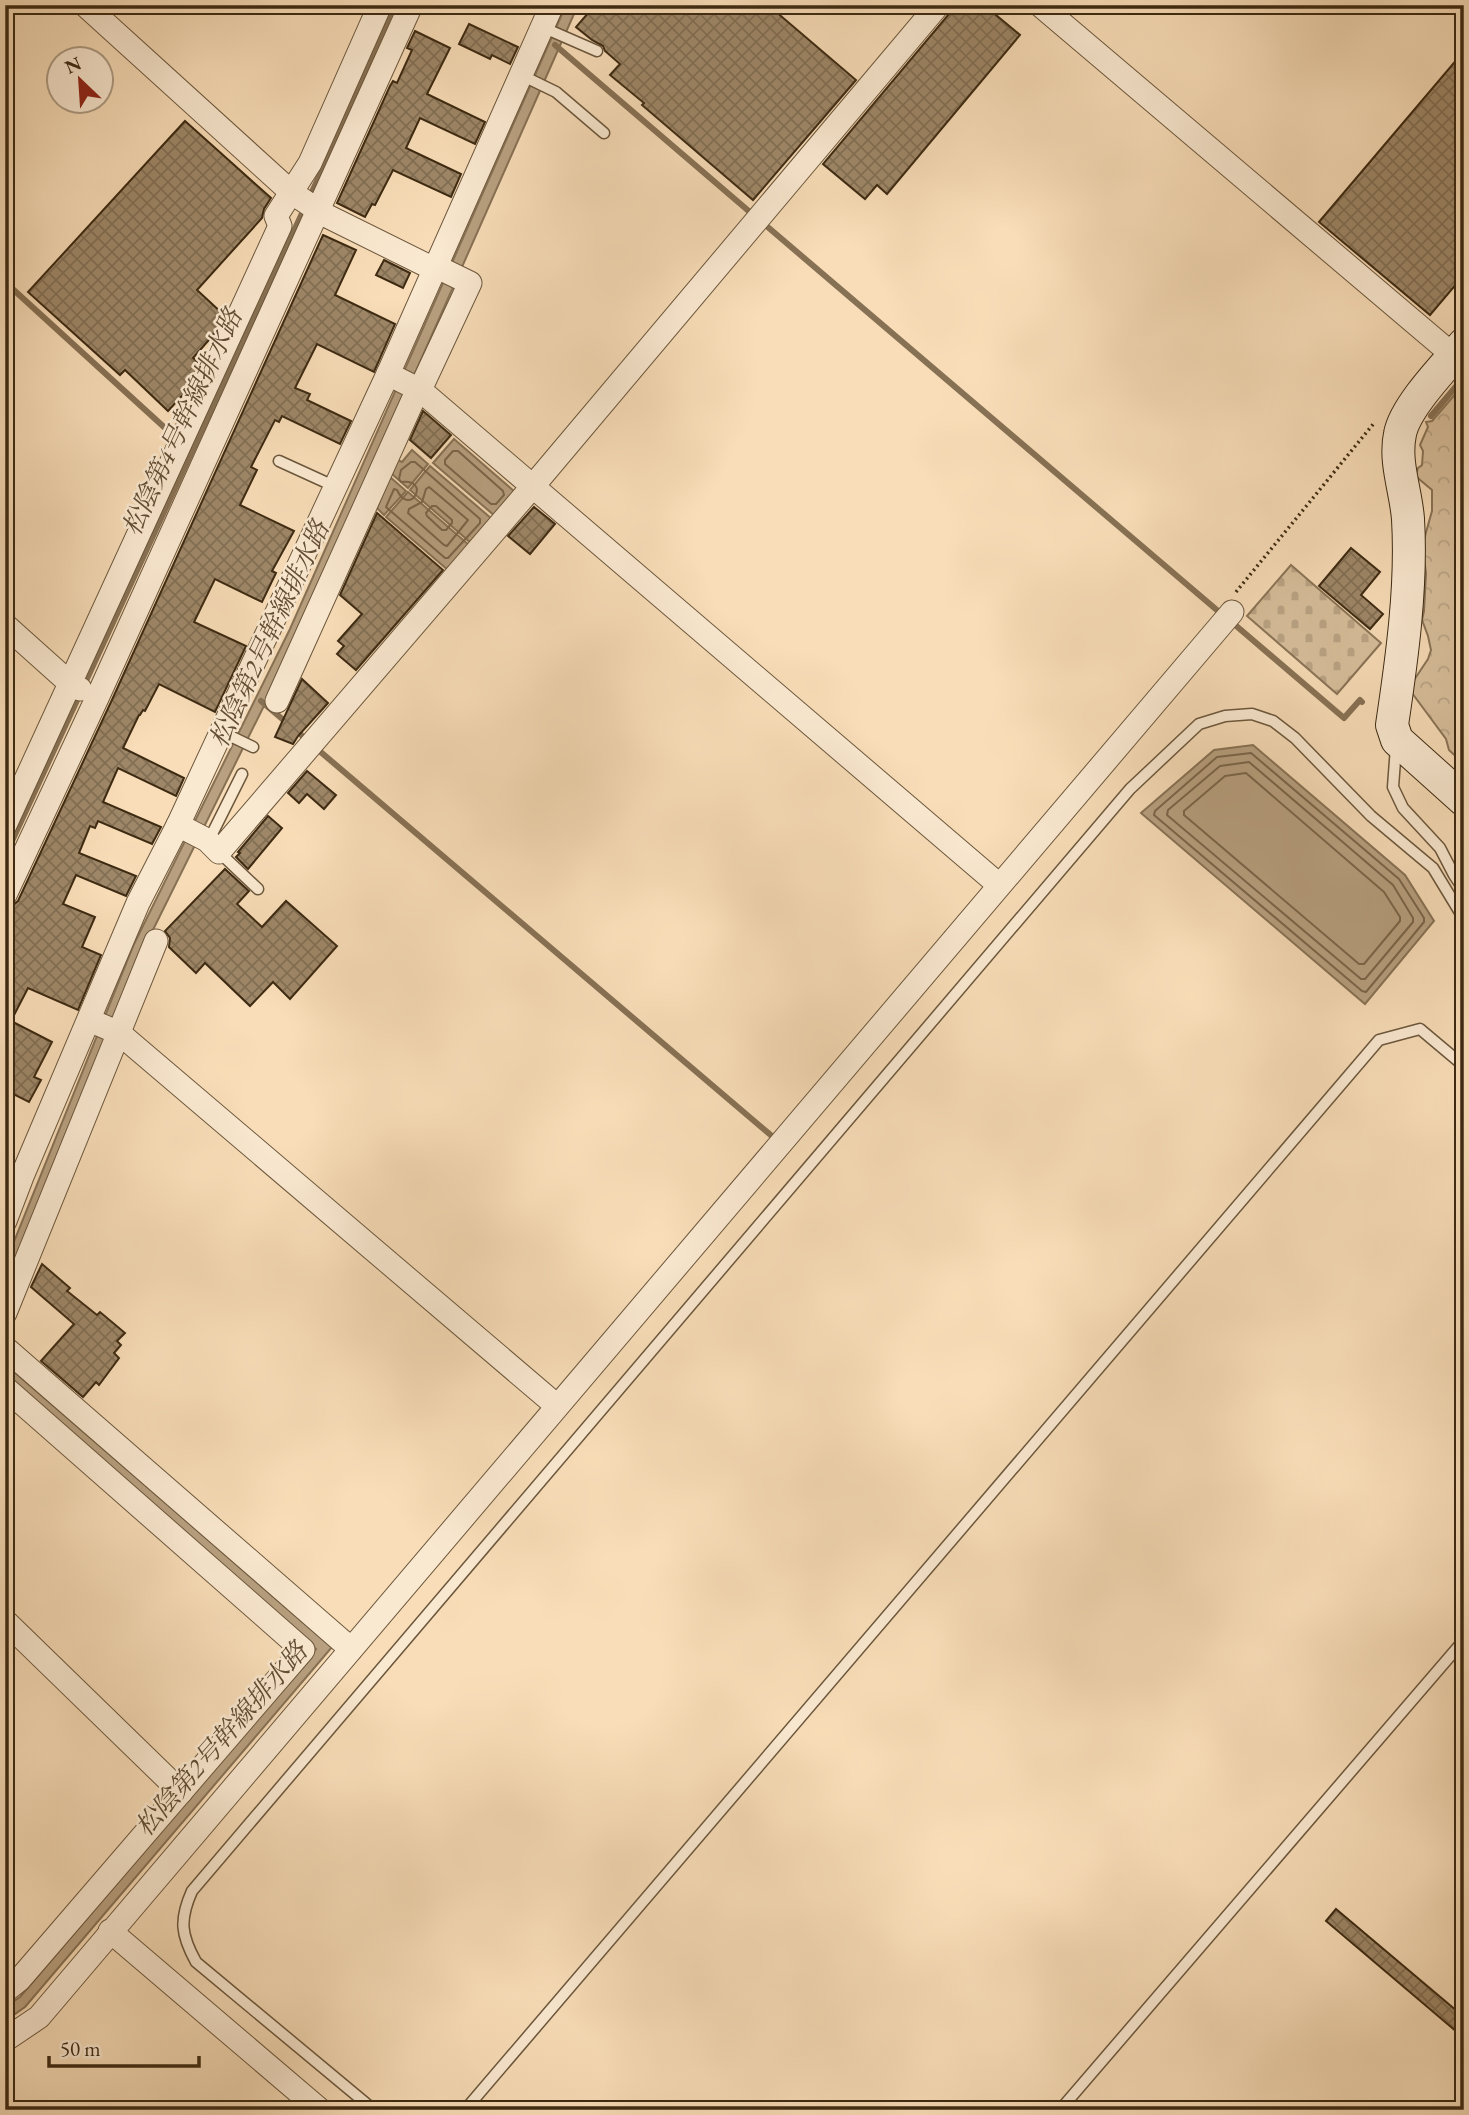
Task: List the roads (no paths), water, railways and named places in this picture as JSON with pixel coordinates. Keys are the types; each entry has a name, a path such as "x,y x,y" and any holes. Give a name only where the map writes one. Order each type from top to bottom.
{"street":[{"path":"85,5 305,202 470,283 417,389 281,691 255,672"},
{"path":"305,202 310,163 380,5"},
{"path":"5,825 84,690 305,202 411,5"},
{"path":"5,1313 104,1026 138,904 181,827 287,603 336,487 391,375 522,76 546,28 552,5"},
{"path":"181,827 211,845 533,486 938,5"},
{"path":"1040,5 1459,350 1408,413 1399,435 1400,471 1408,517 1405,618 1392,725 1397,740 1464,800"},
{"path":"5,895 84,690 280,226 276,216 305,202"},
{"path":"391,375 417,389 533,486 999,885"},
{"path":"287,603 314,615"},
{"path":"5,2040 39,2017 46,2002 351,1649 1232,612"},
{"path":"5,625 84,690"},
{"path":"5,1221 104,1026 156,941"},
{"path":"104,1026 557,1406"},
{"path":"5,1348 351,1649"},
{"path":"5,1388 303,1650 16,1985 46,2002"},
{"path":"5,1621 181,1792"},
{"path":"110,1931 320,2110"}],"lane":[{"path":"546,28 597,51"},
{"path":"522,76 556,92 604,133"},
{"path":"279,461 336,487"},
{"path":"373,2110 196,1962 186,1944 183,1927 184,1908 192,1891 1130,789 1199,724 1225,716 1252,713 1273,721 1295,738 1371,816 1433,868 1464,919"},
{"path":"226,734 252,746"},
{"path":"1397,740 1393,787 1402,808 1440,848 1464,890"},
{"path":"242,774 211,845 258,889"},
{"path":"465,2110 1379,1040 1420,1029 1464,1066"},
{"path":"1060,2110 1464,1640"}],"water":[{"path":"566,5 578,5 299,635 146,944 5,1291 5,1264 134,944 290,629"},
{"path":"454,439 515,492 495,516 433,463"},
{"path":"412,450 428,464 408,488 392,474 398,460 402,462"},
{"path":"430,466 492,519 471,543 410,490"},
{"path":"390,477 406,491 384,515 377,508"},
{"path":"408,492 469,545 448,570 386,517"},
{"path":"1253,745 1405,875 1434,921 1365,1004 1141,813 1214,750"},
{"path":"5,1364 332,1647 25,2007 5,2021 5,2007 20,1997 316,1649 5,1379"}],"waterway":[{"name":"松陰第4号幹線排水路","path":"5,856 317,181 394,5"},
{"path":"555,45 751,213"},
{"path":"763,223 1218,611"},
{"path":"5,282 176,438"},
{"path":"1431,416 1464,377"},
{"path":"1234,624 1344,718 1360,700 1362,702"},
{"name":"松陰第2号幹線排水路","path":"261,701 306,739"},
{"path":"316,748 773,1137"}]}
